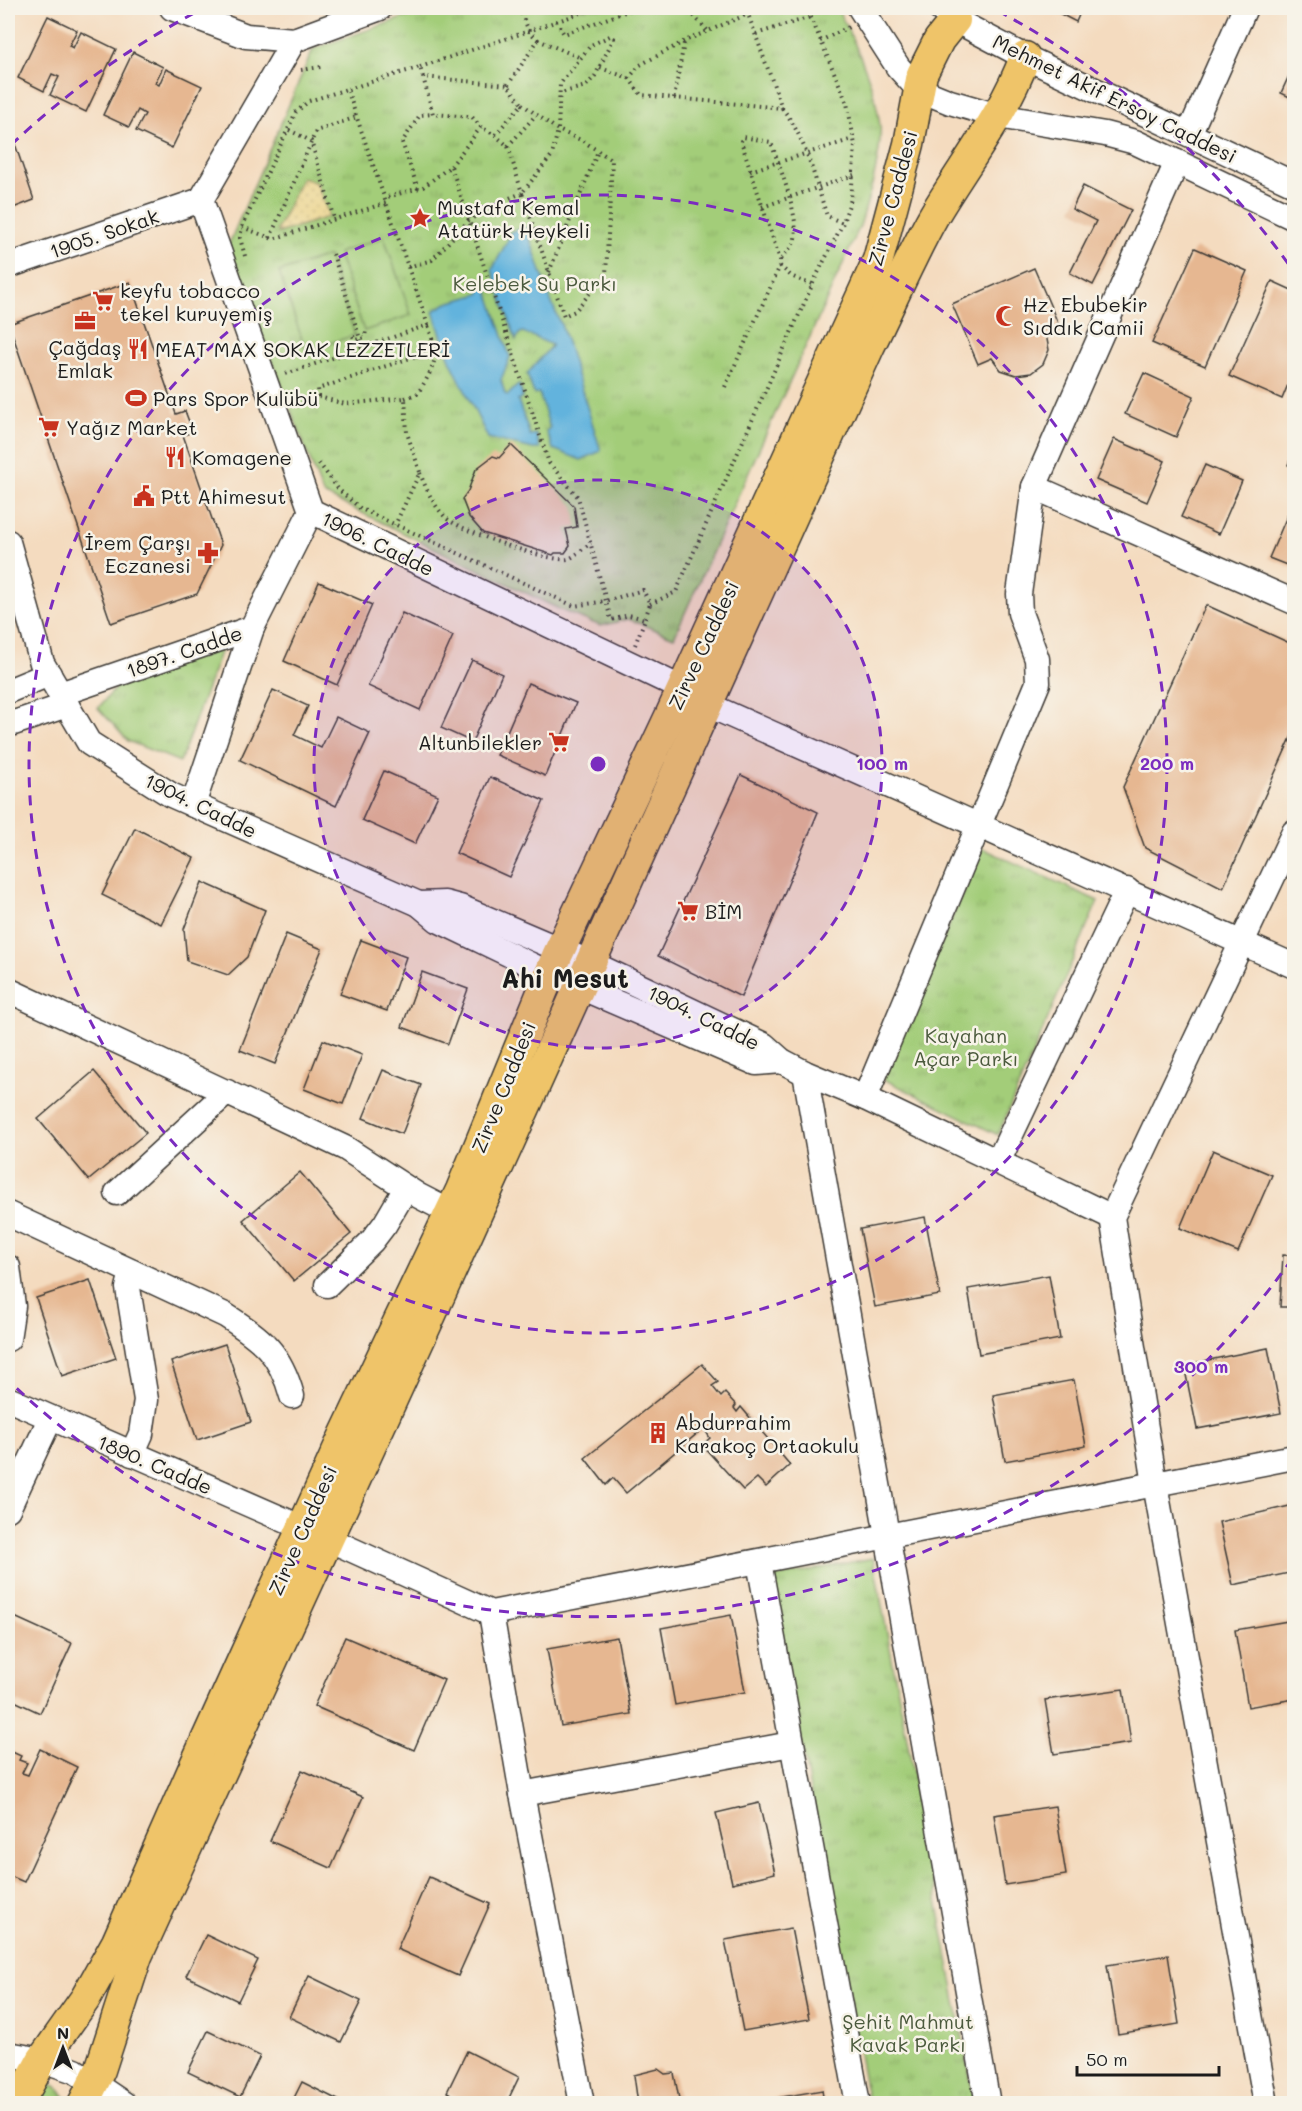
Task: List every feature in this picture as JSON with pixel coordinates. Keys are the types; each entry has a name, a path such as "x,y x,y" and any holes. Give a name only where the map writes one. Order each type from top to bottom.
{"main road":[{"name":"Zirve Caddesi","path":"88,2094 100,2070 136,1956 555,962 878,261 909,144 918,89 928,59 939,40 947,14"},
{"name":"Zirve Caddesi","path":"18,2103 42,2060 85,1999 117,1942 584,974 870,345 933,218 998,116 1016,83 1025,57"}],"street":[{"path":"172,8 246,36 294,40 380,8"},
{"path":"1188,134 1245,8"},
{"name":"Mehmet Akif Ersoy Caddesi","path":"864,13 898,67 918,89 950,102 998,116 1112,135 1135,142 1294,218"},
{"name":"Mehmet Akif Ersoy Caddesi","path":"947,14 1025,57 1294,184"},
{"path":"201,200 294,40"},
{"path":"865,1098 1038,682 1037,658 1020,613 1034,487 1177,162"},
{"name":"1905. Sokak","path":"8,266 201,200"},
{"name":"1906. Cadde","path":"201,200 275,377 311,511 683,688"},
{"path":"1034,487 1294,603"},
{"name":"1897. Cadde","path":"58,691 252,628 311,511"},
{"name":"1904. Cadde","path":"8,542 42,663 89,744 171,795 419,904 445,903 460,907 555,962 584,974 756,1063 782,1061 805,1073"},
{"path":"193,805 252,628"},
{"path":"8,691 58,691"},
{"path":"8,724 58,691"},
{"path":"708,705 980,824 1294,966"},
{"path":"1266,2103 1155,1484 1112,1217 1294,832"},
{"path":"998,1162 1126,890"},
{"path":"14,1001 227,1092 345,1148 406,1188 450,1212"},
{"path":"805,1073 865,1098 1112,1217"},
{"path":"805,1073 988,2103"},
{"path":"117,1193 227,1092"},
{"path":"327,1286 372,1241 406,1188"},
{"path":"8,1214 225,1315 246,1328 279,1360 292,1396"},
{"path":"8,1267 13,1306 8,1339"},
{"path":"132,1272 128,1288 146,1400 141,1434 132,1454"},
{"name":"1890. Cadde","path":"8,1399 315,1533 491,1613"},
{"path":"8,1509 50,1419"},
{"path":"582,2103 522,1794 491,1613 1294,1457"},
{"path":"759,1562 858,2103"},
{"path":"522,1794 791,1743"},
{"path":"8,2054 42,2060 75,2071 88,2094 124,2103"}],"path":[{"path":"519,8 529,31 538,40 581,57"},
{"path":"247,261 240,238 242,227 296,112 302,105 595,8"},
{"path":"556,21 564,34 636,8"},
{"path":"671,8 694,16 708,31"},
{"path":"744,8 756,34 782,108 792,121 806,153 827,216 843,223"},
{"path":"650,604 676,592 812,285 843,223 851,199 854,175 853,139 844,94 807,8"},
{"path":"820,41 864,13"},
{"path":"629,78 640,65 684,42 748,14"},
{"path":"756,34 811,17"},
{"path":"408,267 432,260 469,220 500,202 522,193 552,155 558,130 560,84 591,45 610,36 614,38 600,68 586,86 561,93"},
{"path":"508,85 538,40"},
{"path":"674,98 684,42"},
{"path":"420,67 433,114"},
{"path":"600,68 629,78 641,95 782,108"},
{"path":"418,189 402,142 420,115 472,117 481,127 508,146 564,316 575,311 606,274 612,160 536,115 522,104 508,85 423,77"},
{"path":"296,405 319,398 345,404 405,398 417,394 434,360 428,325 347,89"},
{"path":"495,135 522,104"},
{"path":"508,146 536,115"},
{"path":"270,238 316,131 357,117"},
{"path":"242,227 273,239 423,187 451,166 481,127"},
{"path":"289,130 311,141 334,219"},
{"path":"725,387 780,266 741,141 743,137 771,142 790,199 796,229 794,242 780,261"},
{"path":"750,171 853,139"},
{"path":"549,273 598,151"},
{"path":"451,166 549,463 578,497 611,620 629,615 645,619"},
{"path":"762,207 854,175"},
{"path":"333,254 363,348"},
{"path":"780,266 791,276 812,285"},
{"path":"275,377 428,325"},
{"path":"353,336 355,340 365,337 366,330"},
{"path":"319,398 318,389 434,350"},
{"path":"275,377 281,363"},
{"path":"275,377 289,385"},
{"path":"293,395 300,415"},
{"path":"405,398 407,433 420,472 427,490 447,519 466,530 548,558 568,559 591,543"},
{"path":"316,457 320,467 339,490 361,509 574,606 606,601 643,590 650,604 627,662"},
{"path":"395,525 420,472"}],"green space":[{"name":"Kelebek Su Parkı","path":"431,8 837,8 863,65 878,111 880,137 874,176 860,226 674,637 628,619 601,626 563,611 323,494 228,246 313,49"},
{"path":"384,237 411,315 364,331 338,253"},
{"path":"328,256 355,335 306,351 279,272"},
{"path":"222,647 180,762 128,741 98,708 120,683"},
{"name":"Kayahan Açar Parkı","path":"982,848 1098,901 998,1135 883,1079"},
{"name":"Şehit Mahmut Kavak Parkı","path":"873,1558 975,2103 868,2103 771,1578"},
{"path":"48,2084 61,2090 66,2104 32,2104 42,2085"}],"sand":[{"path":"302,177 317,183 328,217 278,233 277,230"}],"water":[{"path":"526,227 562,327 601,451 581,460 553,449 546,431 550,428 539,393 534,394 527,374 552,345 523,332 516,340 492,270 510,232"},
{"path":"485,282 510,357 501,380 505,394 508,395 519,384 523,397 518,400 530,435 536,434 540,449 488,438 450,360 433,311 447,303 479,294"}],"building":[{"path":"1049,8 1082,8 1076,22"},
{"path":"48,16 77,30 69,46 73,48 81,32 116,49 86,112 50,95 59,77 52,74 44,91 18,78"},
{"path":"133,52 163,67 155,83 159,85 166,69 202,86 172,148 136,131 145,114 138,110 129,127 103,115"},
{"path":"1294,65 1294,99 1281,93"},
{"path":"12,135 34,200 8,210 8,137"},
{"path":"1083,186 1131,210 1093,285 1070,273 1096,221 1072,209"},
{"path":"1195,248 1247,271 1205,366 1152,343"},
{"name":"Hz. Ebubekir Sıddık Camii","path":"1034,268 1060,328 1046,334 1049,350 1043,364 1031,373 1016,375 1001,370 992,358 978,364 952,304"},
{"path":"1272,281 1294,291 1294,370 1282,399 1229,376"},
{"path":"130,282 176,414 185,411 193,432 183,435 221,545 197,594 111,623 9,324"},
{"path":"1144,373 1194,396 1176,437 1125,414"},
{"path":"1114,439 1165,461 1147,502 1096,480"},
{"path":"511,445 574,506 577,527 566,529 570,546 565,553 553,555 483,533 469,517 462,499 468,491 476,469 493,456 499,458"},
{"path":"1294,450 1294,468 1288,465"},
{"path":"1205,465 1242,481 1219,534 1181,517"},
{"path":"1294,503 1294,568 1269,558"},
{"path":"319,582 372,605 337,685 284,661"},
{"path":"1206,605 1294,645 1294,731 1223,888 1145,848 1123,787"},
{"path":"402,613 453,636 420,710 368,686"},
{"path":"472,660 502,674 472,742 441,728"},
{"path":"528,683 576,703 545,776 497,755"},
{"path":"273,690 308,706 294,735 321,748 336,717 370,733 336,806 240,760"},
{"path":"384,771 438,795 415,844 362,820"},
{"path":"741,775 818,812 741,997 658,956"},
{"path":"490,777 544,801 509,877 456,853"},
{"path":"135,828 194,858 161,924 102,895"},
{"path":"202,882 265,910 247,957 228,975 187,961 184,929"},
{"path":"286,934 322,949 275,1064 240,1050"},
{"path":"361,940 406,957 387,1011 340,994"},
{"path":"422,972 468,989 448,1044 402,1027"},
{"path":"323,1040 362,1055 343,1104 304,1089"},
{"path":"383,1070 421,1085 402,1134 363,1118"},
{"path":"94,1071 146,1133 89,1180 38,1119"},
{"path":"1213,1150 1272,1175 1238,1252 1180,1228"},
{"path":"300,1172 351,1234 294,1281 243,1220"},
{"path":"925,1217 940,1295 875,1307 860,1229"},
{"path":"1283,1255 1294,1256 1294,1307 1280,1307"},
{"path":"1049,1275 1060,1339 979,1354 968,1289"},
{"path":"90,1280 116,1358 62,1376 36,1298"},
{"path":"225,1344 251,1422 197,1440 171,1362"},
{"path":"1268,1348 1281,1413 1197,1429 1184,1365"},
{"name":"Abdurrahim Karakoç Ortaokulu","path":"702,1364 718,1382 712,1386 721,1397 725,1393 736,1405 734,1408 737,1412 741,1407 790,1465 766,1487 757,1478 743,1490 702,1445 710,1438 704,1428 626,1493 613,1478 606,1485 585,1458"},
{"path":"1074,1380 1086,1446 1005,1461 993,1395"},
{"path":"1294,1505 1294,1572 1233,1585 1219,1522"},
{"path":"8,1614 72,1643 40,1713 8,1698"},
{"path":"731,1615 745,1692 675,1705 661,1628"},
{"path":"1294,1620 1294,1699 1248,1707 1235,1630"},
{"path":"345,1637 444,1680 414,1750 314,1706"},
{"path":"617,1637 631,1714 561,1726 547,1649"},
{"path":"1123,1689 1131,1743 1054,1754 1045,1700"},
{"path":"40,1749 77,1767 24,1882 8,1875 8,1750 21,1756 19,1760 27,1763 22,1773 28,1775"},
{"path":"302,1770 363,1797 331,1868 270,1841"},
{"path":"759,1803 775,1873 732,1883 716,1813"},
{"path":"1055,1806 1066,1875 1005,1885 994,1815"},
{"path":"429,1877 490,1904 458,1976 397,1949"},
{"path":"791,1928 809,2019 743,2031 725,1940"},
{"path":"206,1935 258,1960 238,2001 186,1976"},
{"path":"1168,1955 1179,2024 1118,2034 1107,1965"},
{"path":"309,1976 361,2001 341,2042 289,2017"},
{"path":"208,2031 260,2056 240,2097 188,2072"},
{"path":"467,2051 519,2077 506,2104 470,2104 447,2092"},
{"path":"658,2069 665,2074 674,2073 680,2104 638,2104 634,2075"},
{"path":"302,2082 346,2104 291,2104"},
{"path":"822,2090 824,2104 755,2104 754,2102"}],"place":[{"name":"Mustafa Kemal Atatürk Heykeli","path":"420,218"},
{"name":"keyfu tobacco tekel kuruyemiş","path":"103,301"},
{"name":"Hz. Ebubekir Sıddık Camii","path":"1006,316"},
{"name":"Çağdaş Emlak","path":"85,321"},
{"name":"MEAT MAX SOKAK LEZZETLERİ","path":"138,349"},
{"name":"Pars Spor Kulübü","path":"136,398"},
{"name":"Yağız Market","path":"49,427"},
{"name":"Komagene","path":"175,457"},
{"name":"Ptt Ahimesut","path":"144,496"},
{"name":"İrem Çarşı Eczanesi","path":"208,553"},
{"name":"Altunbilekler","path":"559,742"},
{"name":"BİM","path":"688,911"},
{"name":"Abdurrahim Karakoç Ortaokulu","path":"658,1433"}],"district":[{"name":"Ahi Mesut","path":"565,978"}]}
